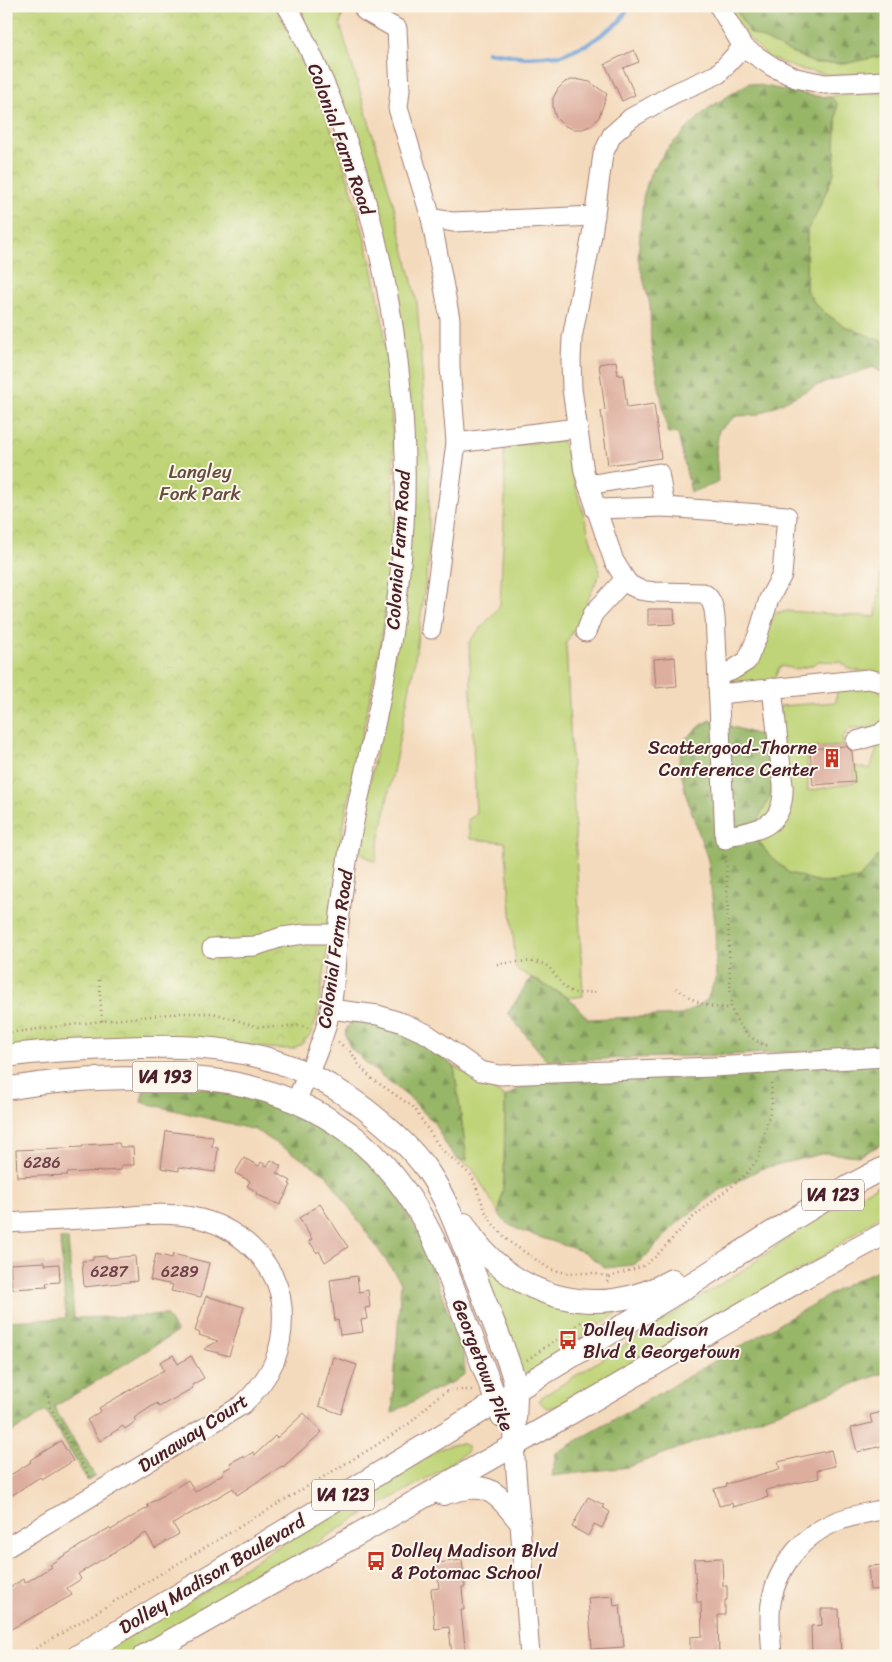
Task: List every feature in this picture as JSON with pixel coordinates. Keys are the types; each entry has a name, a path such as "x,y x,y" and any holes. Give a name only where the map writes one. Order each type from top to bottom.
{"main road":[{"name":"Georgetown Pike","path":"6,1056 97,1049 194,1047 231,1050 264,1057 308,1074 340,1091 380,1121 406,1144 436,1184 462,1243 503,1386 514,1445"},
{"name":"Georgetown Pike","path":"6,1088 92,1079 183,1078 233,1082 266,1090 296,1101 325,1116 366,1146 394,1175 408,1194 434,1239 503,1386"},
{"name":"Dolley Madison Boulevard","path":"78,1656 503,1386 701,1278 782,1225 886,1167"},
{"path":"436,1184 473,1239 498,1266 518,1280 542,1292 566,1299 600,1302 634,1297 651,1292 695,1267 782,1225"},
{"name":"Dolley Madison Boulevard","path":"144,1656 810,1274 886,1233"},
{"path":"409,1505 464,1488 479,1487 489,1490 498,1496 519,1520"}],"street":[{"name":"Colonial Farm Road","path":"287,6 334,108 354,162 370,215 386,283 394,334 401,400 404,456 400,578 388,659 351,835 342,896 330,1009 320,1045 296,1101"},
{"path":"363,6 365,11 398,30 400,90 398,108 431,218 450,320 450,367 456,442 431,629"},
{"path":"714,11 743,47 773,68 796,78 825,84 886,80"},
{"path":"743,47 718,74 674,94 631,118 612,135 603,154 595,216 572,338 572,390 584,472 614,561 625,579 630,585 640,590 703,593 710,599 714,613 718,675 725,838 765,827 776,818 781,809 784,797 772,688"},
{"path":"431,218 453,222 595,216"},
{"path":"456,442 577,428"},
{"path":"588,485 659,474 665,507"},
{"path":"595,509 665,507 787,516 782,575 770,598 747,661 731,671 718,675"},
{"path":"586,632 593,614 625,579"},
{"path":"719,694 868,679 886,683"},
{"path":"856,741 880,734 886,729"},
{"path":"212,948 255,946 282,937 305,934 338,934"},
{"path":"330,1009 378,1015 403,1023 427,1034 480,1071 500,1075 713,1067 771,1055 886,1057"},
{"name":"Dunaway Court","path":"6,1223 159,1214 193,1217 224,1227 240,1237 260,1258 275,1282 281,1302 283,1323 281,1342 276,1360 256,1392 242,1405 6,1548"},
{"path":"514,1445 530,1656"},
{"path":"772,1656 770,1616 772,1595 779,1575 789,1558 816,1532 834,1522 886,1509"}],"path":[{"path":"698,6 699,9 714,11"},
{"path":"335,1040 348,1049 358,1065 371,1078 417,1112 440,1150 472,1176 476,1182 486,1213 508,1241 550,1269 566,1273 592,1273 610,1277 643,1266 697,1214 746,1174 758,1159 772,1104 771,1055 762,1044 748,1035 736,1022 731,1008 725,838"},
{"path":"497,964 528,962 544,964 552,970 563,986 572,993 583,994 598,991"},
{"path":"100,980 102,1021"},
{"path":"676,988 697,1002 714,1008 731,1008"},
{"path":"6,1033 180,1013 213,1013 259,1027 290,1027 299,1025 311,1028"},
{"path":"23,1656 375,1446 410,1423 437,1397 449,1390 475,1390 503,1386 596,1310 610,1277"},
{"path":"48,1397 50,1407 99,1492"}],"green space":[{"name":"Langley Fork Park","path":"6,6 275,6 306,67 336,141 357,207 375,280 384,329 393,434 394,530 381,644 343,827 317,1017 311,1034 302,1044 292,1049 195,1041 6,1050"},
{"path":"297,6 339,6 343,13 340,24 394,206 417,302 429,469 429,556 414,666 375,862 357,851 406,591 396,300"},
{"path":"727,6 734,6 749,32 814,63 848,63 886,55 886,73 831,75 798,69 768,57 745,34"},
{"path":"734,6 886,6 886,55 848,63 814,63 749,32"},
{"path":"749,83 814,96 831,97 837,103 834,173 816,215 807,230 806,290 825,313 842,325 886,343 886,375 873,367 818,385 757,415 736,416 719,430 716,450 718,483 691,492 678,434 668,433 651,344 650,305 638,258 643,198 650,174 667,149 706,110"},
{"path":"886,93 886,343 842,325 825,313 806,290 807,230 816,215 834,173 837,104 831,97 841,94"},
{"path":"563,441 600,573 577,624 566,643 583,996 569,998 516,969 505,842 470,839 468,820 476,814 469,642 500,606 505,498 504,445"},
{"path":"886,560 886,676 849,669 841,662 819,661 810,666 796,669 780,666 776,675 767,684 728,685 774,613 787,611 876,617 882,561"},
{"path":"872,685 885,695 886,719 884,723 873,728 851,728 842,738 844,746 807,748 808,791 855,782 854,766 870,769 880,740 886,737 886,851 880,854 859,879 823,883 789,873 769,855 753,834 760,815 769,799 780,706 836,702 837,687"},
{"path":"711,720 762,736 776,751 775,782 753,834 769,855 789,873 823,883 859,879 880,854 886,851 886,1047 547,1061 508,1013 531,978 569,998 588,1019 682,1015 707,1000 716,977 715,924 708,860 686,795 679,761 684,740 703,724"},
{"path":"364,1019 411,1039 454,1066 467,1160 458,1160 446,1145 435,1124 411,1099 367,1064 350,1047 345,1035 346,1030 350,1023"},
{"path":"886,1061 886,1142 859,1156 825,1153 760,1169 717,1192 675,1225 643,1259 633,1265 606,1268 584,1252 521,1231 506,1223 499,1214 504,1180 505,1097 527,1084 537,1081"},
{"path":"454,1066 505,1097 504,1180 499,1214 472,1168 458,1160 467,1160"},
{"path":"144,1088 219,1088 276,1101 322,1124 366,1156 397,1194 420,1236 464,1355 465,1374 392,1413 401,1282 326,1174 255,1130 141,1102"},
{"path":"886,1181 886,1211 824,1256 569,1404 546,1408 539,1401 542,1397 746,1268 830,1211"},
{"path":"60,1239 68,1239 74,1318 166,1315 177,1332 54,1407 95,1476 88,1481 46,1411 6,1436 6,1321 66,1318"},
{"path":"466,1239 588,1310 622,1310 518,1380"},
{"path":"886,1266 886,1372 628,1467 552,1476 556,1453 848,1284"},
{"path":"455,1444 463,1444 468,1447 466,1452 443,1469 345,1525 178,1630 133,1656 96,1656 440,1449"}],"building":[{"path":"634,50 639,62 623,68 635,95 622,101 605,64"},
{"path":"575,79 590,82 607,94 599,117 592,125 583,129 573,129 563,125 556,118 553,108 553,98 558,89 565,82"},
{"path":"616,361 618,375 623,375 627,408 654,404 661,458 608,465 601,411 605,410 599,364"},
{"path":"648,609 674,609 675,624 648,625"},
{"path":"675,657 677,686 656,688 654,659"},
{"name":"Scattergood-Thorne Conference Center","path":"846,746 852,752 855,782 813,785 810,749"},
{"path":"166,1131 213,1137 212,1147 218,1148 215,1172 179,1167 179,1171 161,1168"},
{"path":"119,1143 120,1147 133,1147 134,1165 121,1165 121,1170 17,1177 16,1150 83,1147 83,1145"},
{"path":"244,1158 259,1166 261,1162 267,1166 271,1160 281,1166 277,1173 291,1181 289,1184 291,1185 280,1205 256,1194 257,1192 247,1186 250,1181 235,1173"},
{"path":"320,1204 348,1247 325,1262 319,1251 317,1253 309,1241 312,1239 299,1218"},
{"path":"156,1254 172,1258 173,1254 209,1263 201,1297 171,1291 173,1285 150,1280"},
{"path":"107,1256 108,1258 135,1256 137,1281 84,1287 82,1261 93,1260 93,1257"},
{"path":"45,1262 45,1265 59,1264 60,1282 46,1283 47,1287 12,1289 10,1264"},
{"path":"357,1276 359,1292 368,1290 370,1307 365,1308 367,1319 361,1320 363,1332 340,1335 338,1320 335,1321 330,1280"},
{"path":"206,1296 244,1307 229,1356 204,1349 218,1341 199,1335 200,1333 195,1331"},
{"path":"173,1355 178,1364 191,1356 204,1378 192,1385 193,1388 159,1407 157,1403 134,1418 136,1421 125,1429 123,1426 100,1441 87,1420 101,1411 99,1408 164,1370 160,1362"},
{"path":"333,1357 357,1365 341,1414 319,1406"},
{"path":"886,1411 886,1445 857,1452 851,1428 872,1423 870,1415"},
{"path":"304,1413 322,1432 283,1467 237,1495 233,1488 173,1524 179,1534 155,1548 146,1533 78,1574 81,1579 67,1588 72,1595 6,1632 6,1590 23,1579 25,1583 51,1567 49,1565 109,1528 111,1530 149,1507 147,1505 188,1480 195,1492 224,1473 223,1471 232,1466 230,1463 243,1456 244,1458 253,1452 255,1455"},
{"path":"61,1441 73,1461 42,1480 40,1477 6,1499 6,1478 31,1462 30,1460"},
{"path":"831,1450 835,1466 817,1470 819,1478 766,1490 768,1497 733,1507 732,1503 719,1506 714,1489 780,1469 778,1462"},
{"path":"588,1497 604,1505 602,1507 610,1512 602,1528 594,1524 588,1536 572,1527"},
{"path":"722,1558 723,1586 727,1586 727,1600 725,1600 725,1615 718,1615 719,1656 690,1656 690,1637 702,1636 701,1602 697,1602 694,1559"},
{"path":"462,1560 465,1587 462,1587 464,1610 461,1610 466,1656 452,1656 449,1627 435,1629 431,1589 439,1588 436,1563"},
{"path":"886,1565 886,1589 870,1590 868,1566"},
{"path":"613,1596 614,1606 620,1605 624,1647 592,1649 588,1598"},
{"path":"821,1609 839,1609 841,1656 812,1656 811,1626 822,1625"}],"waterway":[{"path":"488,52 526,57 561,55 590,43 620,21 629,6"}],"place":[{"name":"Scattergood-Thorne Conference Center","path":"832,758"},
{"name":"Dolley Madison Blvd & Georgetown","path":"568,1340"},
{"name":"Dolley Madison Blvd & Potomac School","path":"376,1561"}]}
